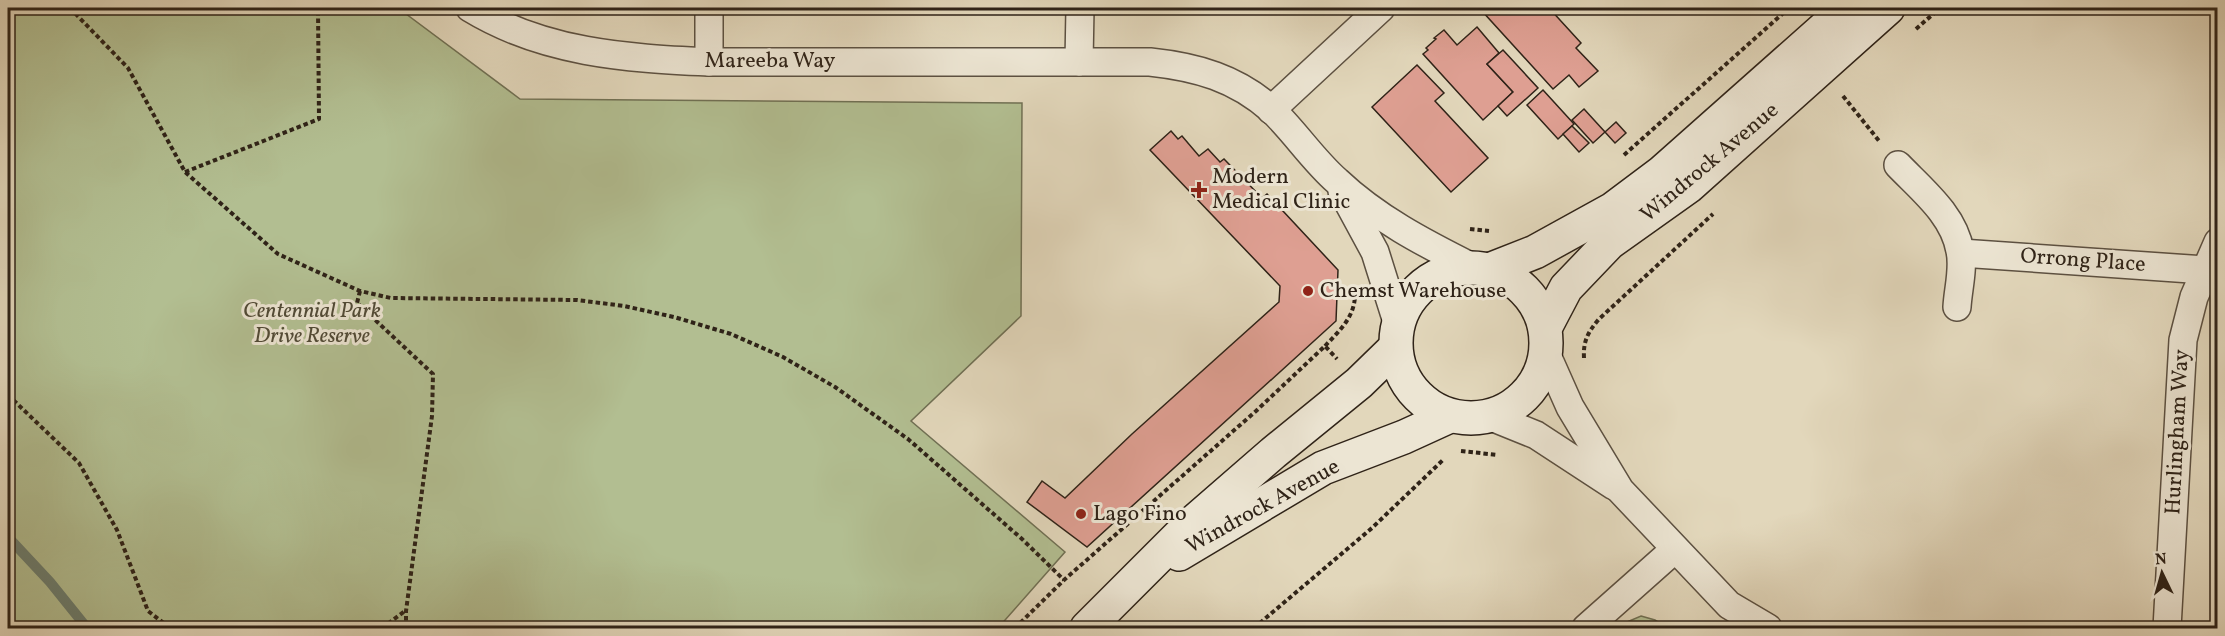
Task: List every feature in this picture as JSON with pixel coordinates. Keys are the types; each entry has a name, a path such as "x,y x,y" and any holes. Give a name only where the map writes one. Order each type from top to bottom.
{"street":[{"name":"Mareeba Way","path":"470,8 491,20 548,42 591,53 637,58 709,62 1150,62 1185,66 1216,75 1239,87 1271,110 1337,182 1413,237 1480,269"},
{"path":"709,8 709,62"},
{"path":"1079,62 1080,8"},
{"path":"1271,110 1382,8"},
{"name":"Windrock Avenue","path":"1480,269 1535,252 1613,209 1661,173 1847,8"},
{"name":"Windrock Avenue","path":"1545,340 1566,288 1609,243 1689,186 1888,8"},
{"path":"1898,165 1945,215 1956,234 1961,253 1957,307"},
{"name":"Mareeba Way","path":"1337,182 1375,252 1396,335"},
{"name":"Hurlingham Way","path":"2167,628 2182,340 2194,297 2217,242"},
{"name":"Orrong Place","path":"1961,253 2205,270"},
{"path":"1545,340 1539,374 1527,393 1510,407 1489,416 1470,418 1450,416 1429,406 1412,391 1400,371 1396,335 1408,300 1425,282 1447,271 1480,269 1509,278 1526,291 1538,308 1545,340 1570,407 1620,490 1729,605 1768,628"},
{"name":"Windrock Avenue","path":"1087,628 1144,574 1189,526 1359,382 1396,335"},
{"name":"Windrock Avenue","path":"1144,574 1254,511 1323,468 1404,437 1450,416"},
{"path":"1489,416 1536,435 1620,490"},
{"path":"1586,628 1675,549"}],"path":[{"path":"70,8 128,68 185,172 278,254 360,291 391,298 577,300 624,306 674,317 731,334 783,357 835,387 908,439 1022,539 1064,580 1015,628"},
{"path":"185,172 318,119 318,8"},
{"path":"1619,159 1788,8"},
{"path":"1914,32 1940,8"},
{"path":"1834,104 1852,88"},
{"path":"1843,96 1898,165"},
{"path":"1585,363 1586,333 1716,211"},
{"path":"1466,228 1492,232"},
{"path":"360,291 357,303 433,374 432,416 406,611 406,628"},
{"path":"8,395 79,463 117,530 148,611 170,628"},
{"path":"1456,452 1463,450 1508,457 1517,455 1536,435"},
{"path":"1254,628 1372,528 1449,454"},
{"path":"382,628 406,611"}],"green space":[{"name":"Centennial Park Drive Reserve","path":"8,8 398,8 520,99 1022,103 1021,316 911,421 1065,552 998,628 8,628"},
{"path":"1641,616 1655,620 1667,628 1619,628"}],"building":[{"path":"918,8 932,8 932,14 918,14"},
{"path":"1486,8 1549,8 1581,43 1576,48 1598,71 1579,87 1569,75 1553,89 1482,11"},
{"path":"1477,27 1499,53 1487,64 1513,92 1483,120 1423,54 1436,39 1434,38 1444,30 1457,45"},
{"path":"1503,50 1538,88 1507,116 1498,106 1513,92 1487,64"},
{"path":"1417,65 1444,93 1435,101 1488,158 1451,192 1372,107"},
{"path":"1543,90 1574,124 1558,139 1527,105"},
{"path":"1584,109 1605,132 1593,143 1572,120"},
{"path":"1616,122 1626,133 1615,143 1605,132"},
{"path":"1572,126 1589,143 1579,152 1563,134"},
{"path":"1171,131 1178,139 1182,136 1199,156 1208,149 1220,162 1224,159 1262,198 1267,194 1338,270 1336,321 1087,547 1027,502 1042,481 1065,498 1132,434 1279,302 1280,286 1150,150"}],"waterway":[{"path":"8,537 50,582 87,628"}],"place":[{"name":"Modern Medical Clinic","path":"1199,190"},
{"name":"Chemst Warehouse","path":"1308,291"},
{"name":"Lago Fino","path":"1081,514"}]}
